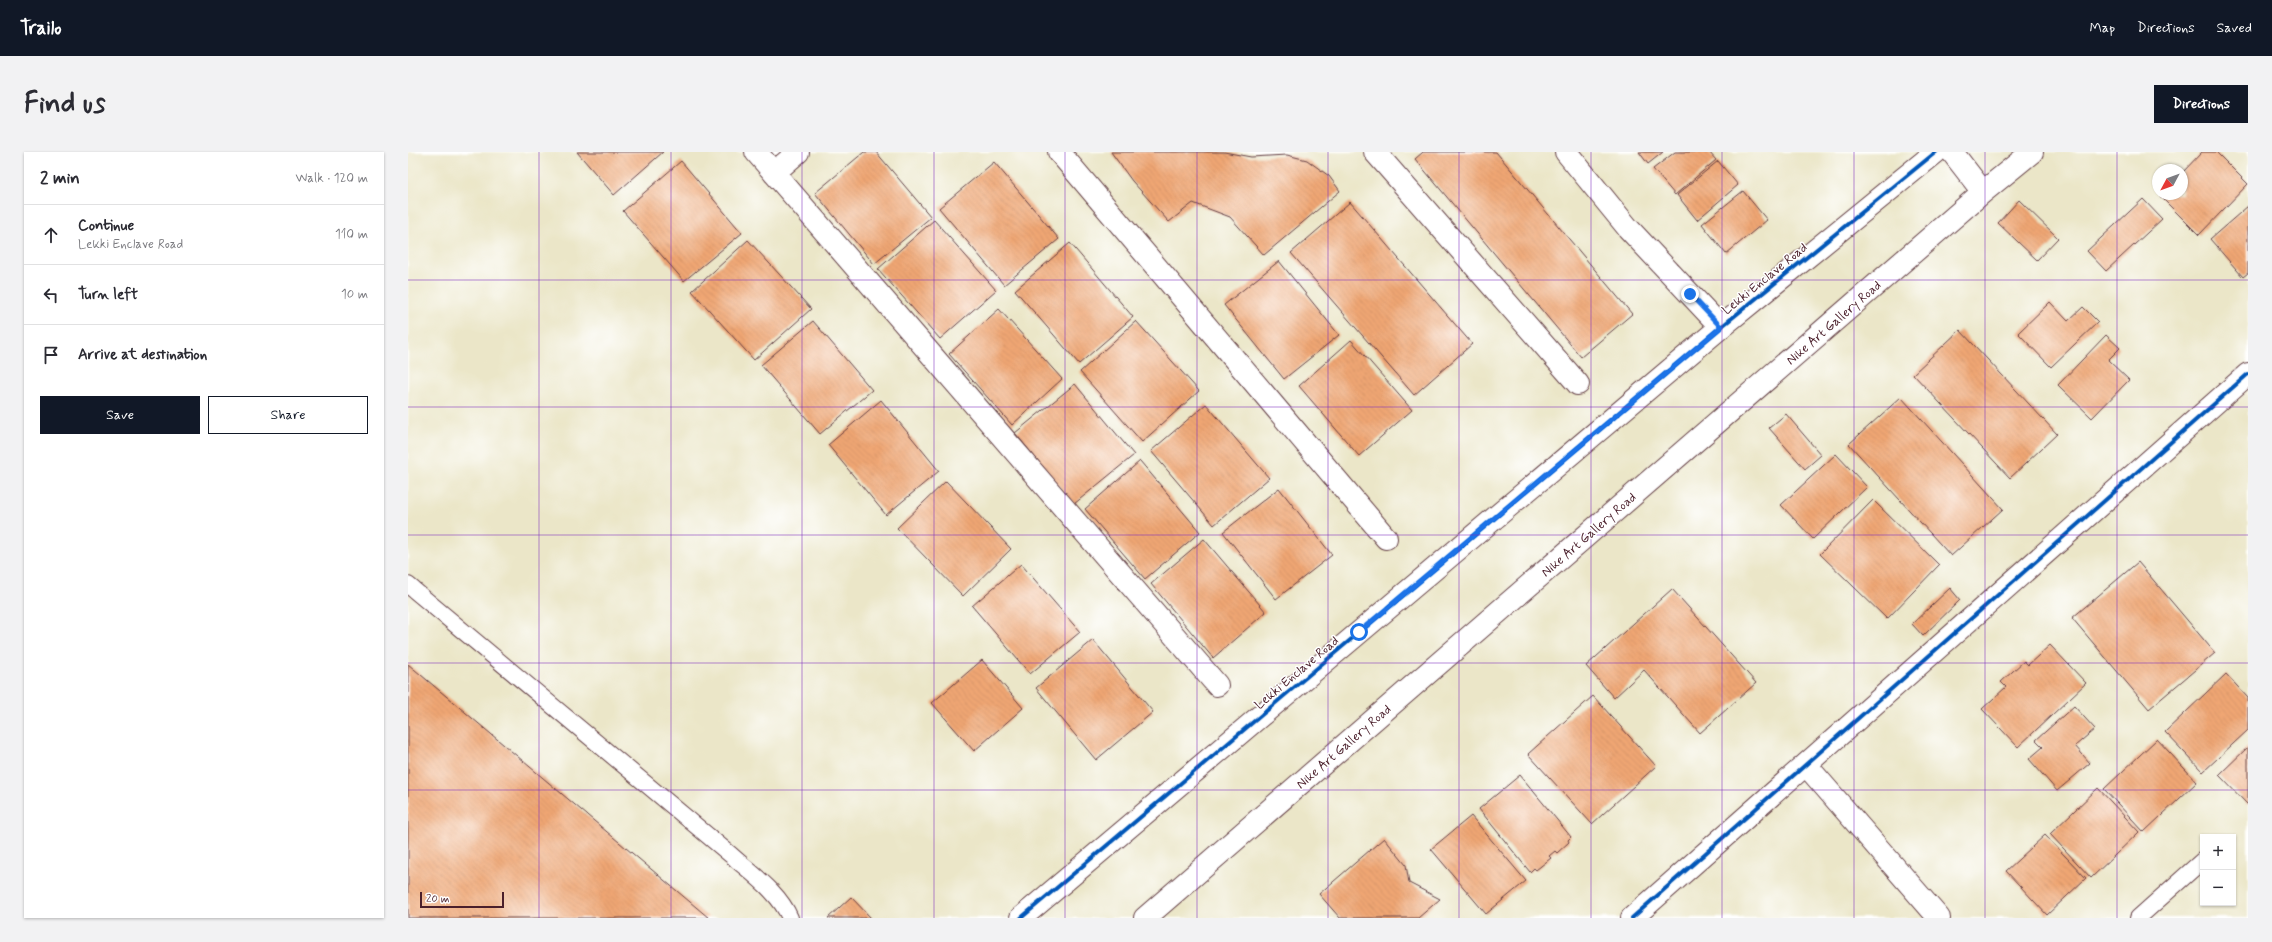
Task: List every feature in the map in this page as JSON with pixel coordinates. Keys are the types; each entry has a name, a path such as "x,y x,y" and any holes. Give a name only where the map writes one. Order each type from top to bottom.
{"street":[{"path":"756,152 1217,684"},
{"path":"774,173 798,152"},
{"path":"1059,152 1386,538"},
{"path":"1375,152 1578,384"},
{"path":"1566,152 1628,228 1721,327"},
{"name":"Lekki Enclave Road","path":"1021,918 1721,327 1936,152"},
{"path":"1952,152 1983,192"},
{"name":"Nike Art Gallery Road","path":"1145,918 1983,192 2032,152"},
{"path":"1632,918 2248,374"},
{"path":"1806,765 1939,918"}],"lane":[{"path":"408,585 732,855 776,895 786,907 790,918"},
{"path":"2138,918 2200,863"}],"building":[{"path":"577,152 663,152 614,195"},
{"path":"864,152 876,152 931,217 874,264 815,193"},
{"path":"1111,152 1224,152 1251,157 1287,155 1307,160 1329,176 1340,191 1264,255 1230,217 1193,203 1169,222 1132,181"},
{"path":"1423,152 1496,152 1632,314 1581,357 1415,159"},
{"path":"1639,152 1663,152 1648,164"},
{"path":"1675,152 1709,152 1716,160 1675,195 1653,169"},
{"path":"2202,152 2216,152 2248,184 2199,235 2164,200 2188,200 2188,167"},
{"path":"681,161 742,233 684,281 623,211"},
{"path":"1718,161 1738,185 1697,220 1677,195"},
{"path":"994,162 1059,239 1004,285 939,208"},
{"path":"1743,191 1767,220 1726,254 1702,224"},
{"path":"2143,199 2162,219 2106,271 2087,251"},
{"path":"2019,200 2058,238 2037,260 1998,223"},
{"path":"1350,202 1472,344 1414,395 1291,253"},
{"path":"2248,206 2248,273 2243,277 2210,239"},
{"path":"934,220 996,290 940,339 878,269"},
{"path":"748,240 811,309 754,360 692,291"},
{"path":"1070,243 1133,317 1079,364 1015,290"},
{"path":"1279,261 1339,335 1284,379 1224,305"},
{"path":"2050,302 2068,321 2083,307 2098,322 2051,367 2018,333"},
{"path":"999,309 1062,379 1012,425 949,354"},
{"path":"813,321 872,390 820,434 761,365"},
{"path":"1136,321 1199,391 1142,442 1080,372"},
{"path":"1960,330 2057,434 2010,478 1913,374"},
{"path":"2106,335 2120,348 2108,360 2129,380 2092,418 2058,385"},
{"path":"1351,340 1412,410 1359,456 1299,386"},
{"path":"1075,384 1134,455 1074,504 1015,433"},
{"path":"1901,397 2003,509 1951,556 1849,444"},
{"path":"881,400 939,471 886,515 828,445"},
{"path":"1206,404 1269,478 1214,525 1151,451"},
{"path":"1786,414 1821,455 1805,469 1769,428"},
{"path":"1836,454 1867,487 1813,539 1781,505"},
{"path":"1140,461 1200,532 1145,579 1085,509"},
{"path":"946,481 1011,549 963,596 897,528"},
{"path":"1279,488 1332,555 1276,599 1223,532"},
{"path":"1873,500 1939,565 1887,619 1820,554"},
{"path":"1204,539 1266,612 1213,658 1151,584"},
{"path":"2138,562 2215,653 2149,709 2072,618"},
{"path":"1021,564 1080,632 1030,674 972,606"},
{"path":"1950,588 1960,600 1923,636 1912,624"},
{"path":"1672,589 1756,683 1700,733 1644,670 1614,698 1586,666"},
{"path":"1093,640 1153,712 1096,760 1036,688"},
{"path":"2050,645 2086,683 2018,747 1982,709 2006,687 2001,682 2024,661 2028,665"},
{"path":"982,660 1023,708 974,751 932,703"},
{"path":"408,664 709,918 408,918"},
{"path":"2226,674 2248,698 2248,730 2203,772 2165,732"},
{"path":"1593,696 1656,766 1592,824 1528,754"},
{"path":"2074,706 2095,729 2075,746 2090,763 2057,791 2029,759 2043,747 2036,740"},
{"path":"2157,739 2197,782 2144,832 2104,789"},
{"path":"2248,747 2248,805 2219,775"},
{"path":"1520,775 1571,837 1568,840 1569,842 1557,853 1555,851 1549,856 1551,858 1536,870 1534,868 1530,872 1479,809"},
{"path":"2098,788 2139,832 2091,878 2050,834"},
{"path":"1471,816 1526,881 1486,914 1431,849"},
{"path":"2045,835 2086,878 2047,915 2006,871"},
{"path":"1384,838 1406,865 1409,883 1440,899 1418,918 1340,918 1319,894"},
{"path":"851,897 871,918 828,918"}],"cycle path":[{"path":"1021,918 1721,327 1936,152"},
{"path":"1632,918 2248,374"}],"route":[{"path":"1359,632 1721,327 1690,294"}]}
